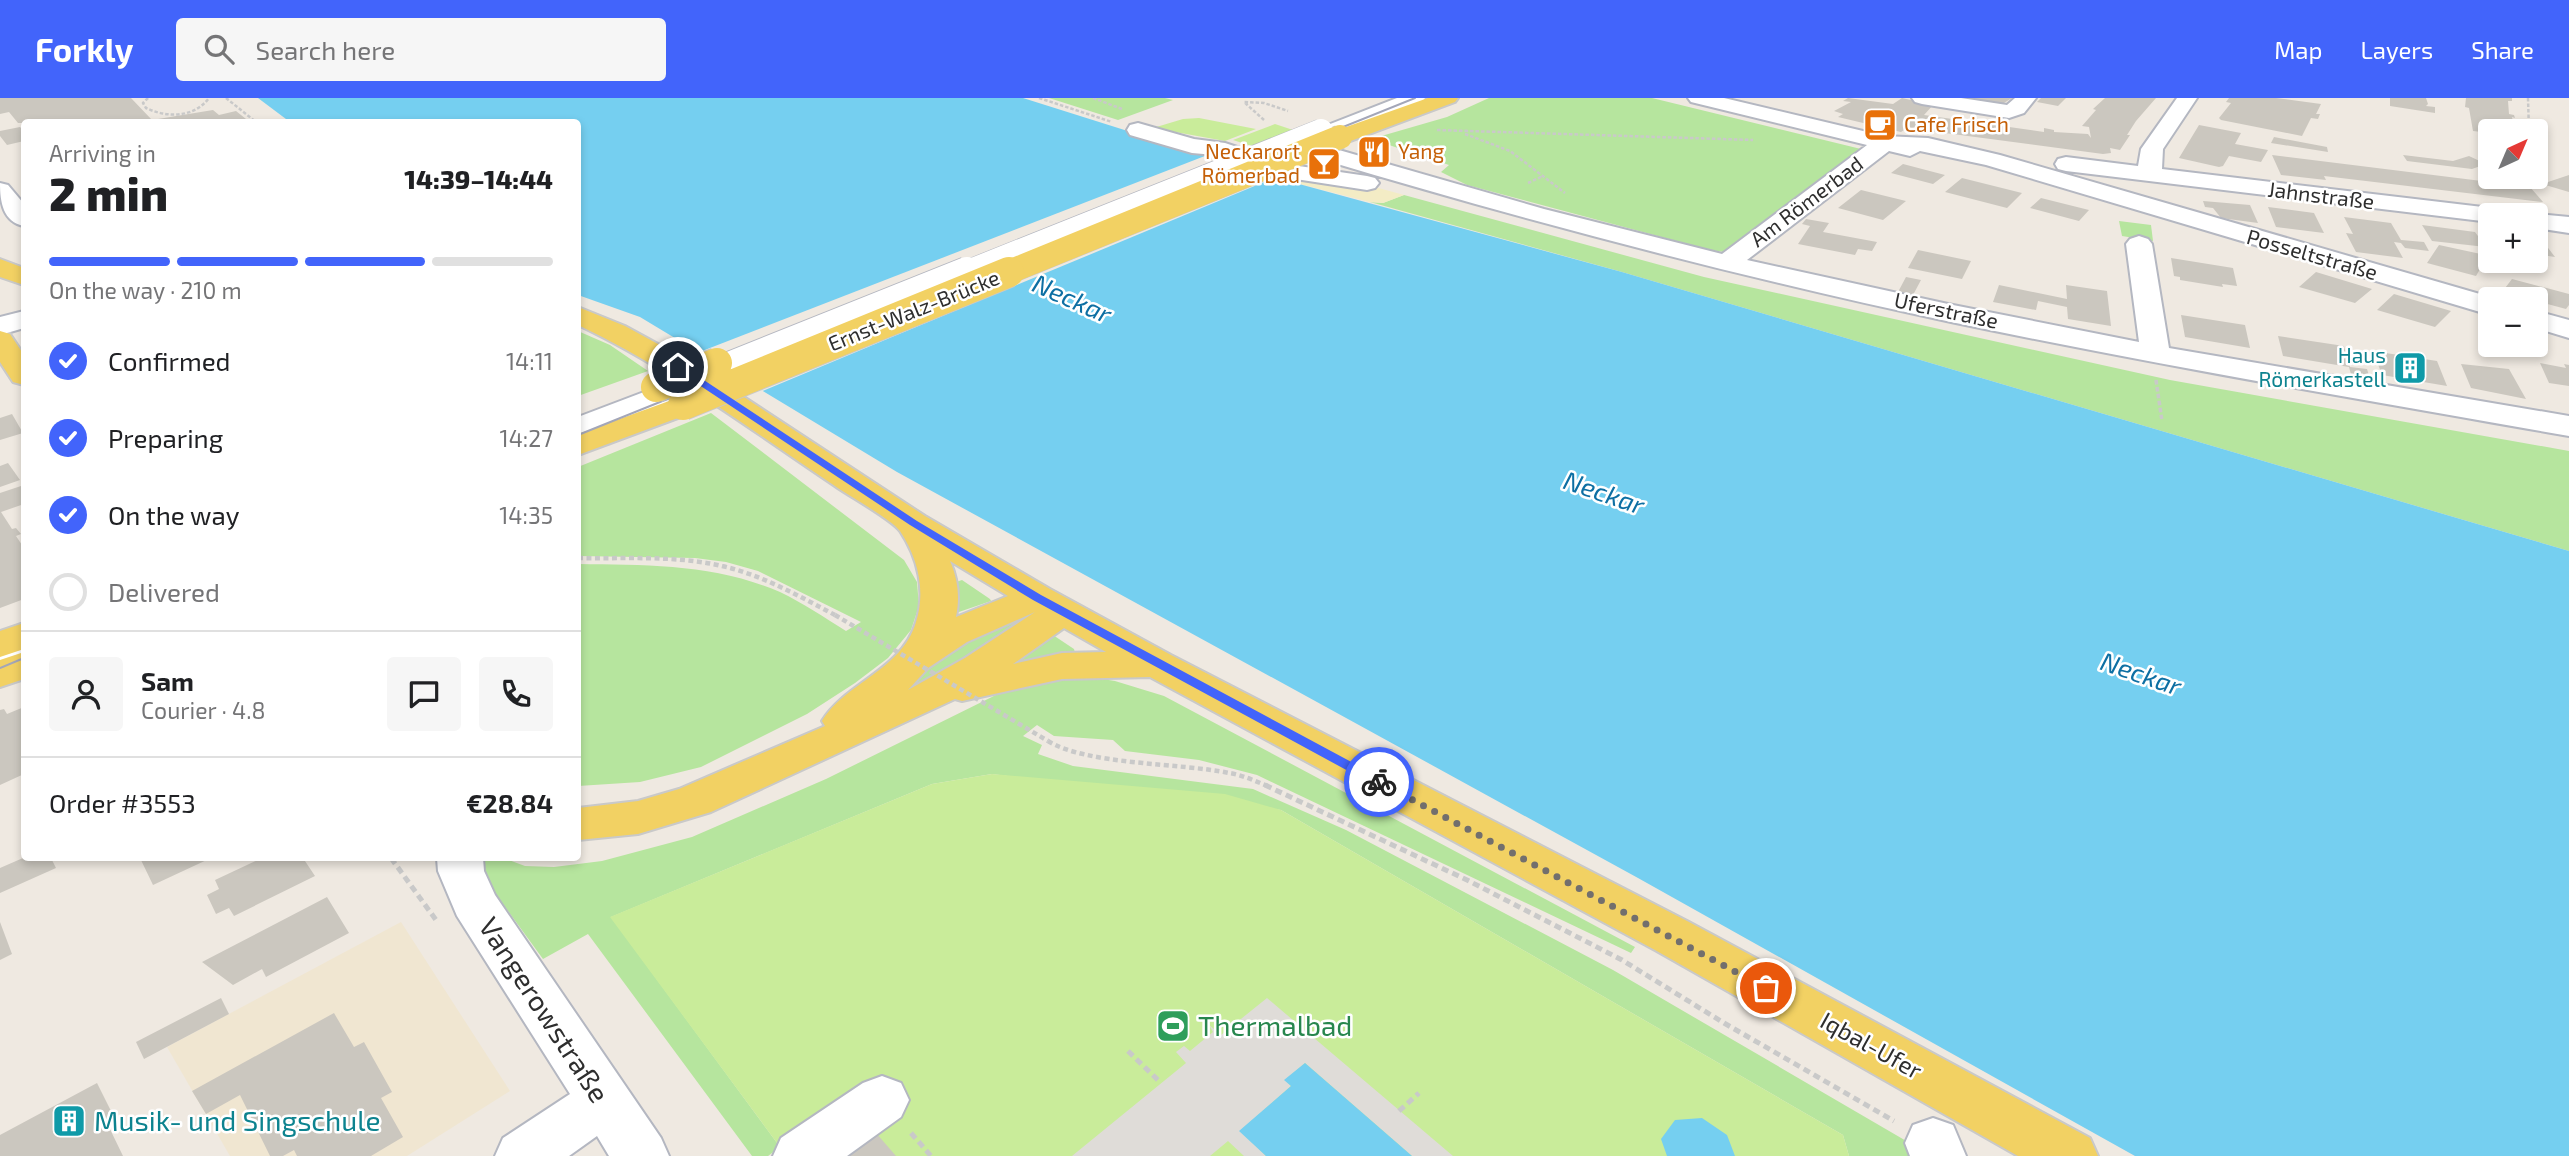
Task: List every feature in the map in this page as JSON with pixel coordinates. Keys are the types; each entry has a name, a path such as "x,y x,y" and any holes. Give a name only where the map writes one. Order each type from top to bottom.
{"main road":[{"path":"1322,133 1386,98"},
{"path":"1322,133 1448,98"},
{"name":"Ernst-Walz-Brücke","path":"582,432 1322,133"},
{"name":"Iqbal-Ufer","path":"581,316 678,367 913,523 1049,604 1157,664 1672,936 2070,1156"},
{"path":"0,340 21,372"},
{"path":"913,523 939,579 941,596 923,677"},
{"path":"581,824 616,821 685,805 804,753 923,677 1018,642 1049,604"},
{"path":"0,645 21,636"},
{"path":"923,677 1062,666 1157,664"},
{"path":"0,674 21,666"}],"street":[{"path":"1322,133 1403,98"},
{"path":"1322,133 1415,98"},
{"name":"Jahnstraße","path":"1698,98 1979,166 2034,172 2151,176"},
{"path":"1922,98 2009,112 2017,110 2026,98"},
{"path":"2151,176 2149,167 2152,149 2188,98"},
{"path":"1789,119 1816,104"},
{"path":"1138,130 1181,144 1217,148 1289,171 1388,182"},
{"name":"Uferstraße","path":"1322,133 1388,182 1986,320 2155,363 2569,426"},
{"name":"Jahnstraße","path":"1886,142 2478,214"},
{"name":"Am Römerbad","path":"1727,262 1886,142"},
{"name":"Jahnstraße","path":"1953,150 2034,172"},
{"name":"Posseltstraße","path":"1979,166 2078,192 2136,222"},
{"name":"Posseltstraße","path":"2034,172 2136,222 2478,303"},
{"path":"0,190 21,215"},
{"path":"2136,222 2155,363"},
{"path":"2548,222 2569,225"},
{"path":"0,326 21,320"},
{"path":"2548,323 2569,329"},
{"path":"0,659 21,650"},
{"name":"Vangerowstraße","path":"460,861 461,872 474,903 641,1156"},
{"path":"801,1156 882,1100"},
{"path":"523,1156 604,1101"}],"path":[{"path":"148,98 144,103 146,108 162,114 198,109 209,98"},
{"path":"226,98 252,119"},
{"path":"1039,98 1138,130"},
{"path":"2528,98 2529,119"},
{"path":"1258,115 1244,102 1264,103 1262,105 1322,133"},
{"path":"1432,129 1753,139"},
{"path":"1461,132 1510,151 1524,160 1588,210 1600,231"},
{"path":"2155,363 2162,421"},
{"path":"581,558 696,562 768,581 835,615 1059,748 1104,757 1231,773 1276,789 1467,880 1622,960 1936,1150"},
{"path":"1128,1051 1161,1083"},
{"path":"1399,1111 1419,1093"}],"shaded area":[{"path":"401,922 510,1091 407,1156 230,1156 167,1047"},
{"path":"1267,998 1453,1156 1412,1156 1305,1063 1285,1080 1291,1086 1240,1131 1266,1156 1244,1156 1228,1141 1210,1156 1072,1156 1186,1063 1176,1052 1184,1046 1190,1051 1213,1032 1209,1025 1221,1035"}],"green space":[{"path":"1049,98 1165,98 1173,100 1118,120"},
{"path":"1489,98 1652,98 1861,149 1724,252 1467,185 1441,172 1449,165 1371,139 1447,117"},
{"path":"1199,118 1256,129 1225,141 1153,128 1183,119"},
{"path":"1275,124 1344,147 1303,163 1233,140"},
{"path":"1404,195 1704,277 2170,380 2569,451 2569,551 1622,272 1370,202 1383,203"},
{"path":"2119,221 2151,225 2153,241 2122,236"},
{"path":"581,332 610,345 648,371 581,395"},
{"path":"711,413 904,560 917,582 919,606 911,630 888,658 855,683 807,714 701,767 640,782 581,786 581,564 681,568 731,576 780,592 846,631 861,622 758,571 726,562 695,558 581,556 581,466"},
{"path":"962,580 991,601 956,613 953,583"},
{"path":"1014,622 1020,626 898,699 889,692 983,631"},
{"path":"1053,635 1074,649 1075,653 1016,661"},
{"path":"1090,677 1115,681 1164,696 1635,947 1631,953 1257,775 1199,760 1125,751 1113,740 1054,736 1037,725 1023,736 1042,745 1038,754 1073,766 1253,789 1346,830 1613,970 1920,1149 1921,1156 1849,1156 1843,1135 1281,810 992,774 932,784 611,917 780,1147 768,1156 752,1156 588,934 543,959 476,867 479,861 511,861 525,866 554,867 602,861 692,837 826,779 1008,689 1055,678"},
{"name":"Thermalbad","path":"992,774 1225,794 1281,810 1843,1135 1849,1156 782,1156 780,1147 610,917 932,784"}],"sand":[{"path":"1286,174 1375,187 1404,195 1383,203 1370,202 1277,178"}],"water":[{"name":"Neckar","path":"258,98 1023,98 1277,178 1622,272 2569,551 2569,1156 2135,1156 1638,878 897,472 640,317 581,296 581,119 286,119"},
{"path":"1305,1063 1412,1156 1266,1156 1239,1131 1291,1086 1284,1080"},
{"path":"1702,1118 1727,1135 1735,1156 1667,1156 1661,1139 1675,1120"}],"pier":[{"path":"1210,154 1281,175 760,392 697,353"}],"building":[{"path":"0,98 131,98 151,119 21,119 21,123 18,123 9,112 0,114"},
{"path":"1848,98 1893,104 1902,98 1933,105 1924,115 2044,132 2044,128 2054,132 2088,134 2091,138 2089,127 2082,126 2096,110 2093,109 2105,98 2156,98 2136,121 2120,150 2110,148 2111,153 2103,154 1907,128 1901,132 1838,117 1843,114 1834,111 1851,102 1843,101"},
{"path":"1969,98 2012,98 1999,106"},
{"path":"2041,98 2066,98 2058,106 2037,102"},
{"path":"2229,98 2276,98 2321,104 2316,114 2320,114 2318,119 2311,118 2302,136 2221,120 2219,118 2231,103 2226,102"},
{"path":"2390,98 2426,98 2426,106 2435,107 2435,113 2390,106"},
{"path":"2466,98 2512,98 2512,101 2508,101 2509,114 2515,118 2478,119 2478,132 2473,131 2469,108 2465,107"},
{"path":"213,110 219,115 236,111 246,119 158,119"},
{"path":"2199,125 2241,133 2235,144 2268,150 2261,162 2229,156 2223,166 2219,167 2179,158"},
{"path":"20,127 21,142 7,145 0,136 0,131"},
{"path":"2274,137 2327,147 2328,152 2271,143"},
{"path":"2272,155 2478,181 2478,189 2532,189 2543,202 2324,176 2326,180 2281,175"},
{"path":"2403,155 2453,161 2469,156 2478,160 2478,167 2472,169 2407,161"},
{"path":"1903,164 1945,175 1933,184 1891,173"},
{"path":"2569,175 2569,192 2548,186 2548,182"},
{"path":"1962,178 2022,193 2007,208 1945,192"},
{"path":"1861,190 1906,201 1883,220 1838,208"},
{"path":"2041,198 2089,210 2079,221 2030,208"},
{"path":"2203,201 2250,205 2258,223 2221,218 2213,208 2205,207"},
{"path":"2268,207 2314,213 2324,233 2276,227"},
{"path":"2344,217 2391,223 2401,240 2424,242 2429,251 2405,248 2401,243 2394,242 2403,258 2356,252 2346,233 2353,234"},
{"path":"1806,219 1829,223 1823,232 1877,242 1872,251 1858,249 1855,255 1798,244 1810,226 1802,224"},
{"path":"2422,225 2475,232 2478,246 2432,241"},
{"path":"2439,245 2478,253 2476,276 2427,263"},
{"path":"1918,250 1971,261 1962,279 1908,268"},
{"path":"2171,258 2233,268 2237,286 2222,284 2223,287 2180,280 2180,277 2174,276"},
{"path":"2316,272 2372,289 2355,303 2299,287"},
{"path":"1906,277 1921,280 1913,295 1898,292"},
{"path":"2512,279 2542,287 2506,287"},
{"path":"1999,285 2067,299 2066,285 2107,291 2111,326 2068,319 2067,307 2038,301 2036,310 1993,302"},
{"path":"2548,288 2569,294 2569,305 2566,309 2548,304"},
{"path":"2394,294 2451,311 2435,327 2377,310"},
{"path":"2181,315 2245,325 2250,348 2185,337"},
{"path":"2278,336 2344,346 2350,367 2367,369 2371,382 2352,378 2349,367 2283,356"},
{"name":"Haus Römerkastell","path":"2373,351 2437,361 2447,386 2382,375"},
{"path":"2540,363 2566,368 2564,364 2569,365 2569,386 2549,383"},
{"path":"2461,364 2509,369 2526,399 2471,388"},
{"path":"12,414 21,434 0,440 0,418"},
{"path":"8,463 20,480 0,487 0,466"},
{"path":"21,486 21,505 1,512 12,529 16,528 21,534 16,536 21,544 21,600 0,608 0,493"},
{"path":"21,708 21,775 0,785 0,710 4,709 7,714"},
{"path":"21,859 21,861 52,861 56,868 0,893 0,868"},
{"path":"141,861 205,861 153,885"},
{"path":"256,861 305,861 315,876 234,916 229,908 216,914 207,895 219,889 215,880"},
{"path":"327,897 349,933 266,977 262,969 233,985 202,962"},
{"path":"0,922 12,954 0,960"},
{"path":"221,998 229,1014 144,1059 136,1042"},
{"path":"334,1013 354,1047 364,1042 392,1092 381,1098 403,1137 371,1156 297,1156 294,1150 283,1156 270,1156 240,1095 206,1114 192,1091"},
{"name":"Musik- und Singschule","path":"97,1083 115,1119 107,1123 123,1156 0,1156 0,1135"},
{"path":"870,1126 896,1156 829,1156"}],"tram line":[{"path":"581,434 1415,98"},
{"path":"0,668 21,659"}],"way so far":[{"path":"1379,782 1766,988"}],"place":[{"name":"Cafe Frisch","path":"1880,125"},
{"name":"Yang","path":"1374,152"},
{"name":"Neckarort Römerbad","path":"1324,164"},
{"name":"Haus Römerkastell","path":"2410,368"},
{"name":"Thermalbad","path":"1173,1026"},
{"name":"Musik- und Singschule","path":"69,1121"}],"route":[{"path":"678,367 913,523 1037,597 1379,782"}]}
